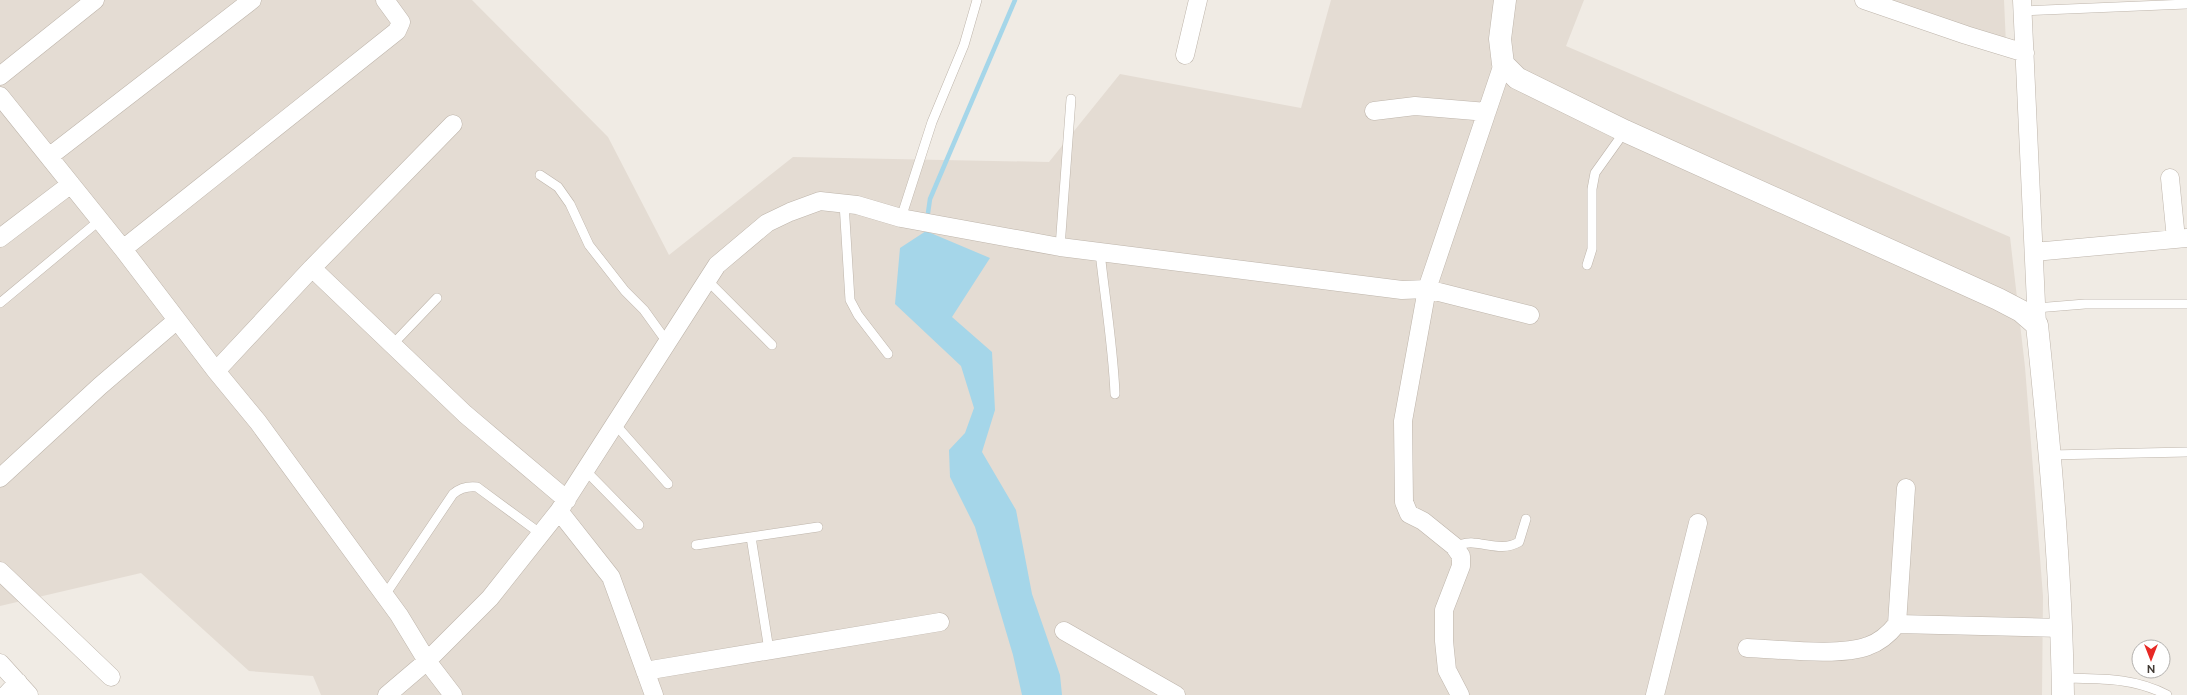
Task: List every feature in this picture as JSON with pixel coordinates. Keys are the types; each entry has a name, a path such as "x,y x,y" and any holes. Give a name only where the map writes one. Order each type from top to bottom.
{"street":[{"path":"0,76 95,0"},
{"path":"50,156 252,0"},
{"path":"123,249 397,31 401,22 385,0"},
{"path":"1186,55 1198,0"},
{"path":"1460,695 1447,670 1444,640 1444,610 1460,566 1460,556 1454,546 1423,521 1410,514 1404,502 1403,421 1427,289 1503,64 1500,38 1505,0"},
{"path":"1864,0 1966,35 2025,52"},
{"path":"2023,6 2036,316 2050,454 2062,628 2063,686"},
{"path":"1503,64 1517,78 1625,131 1998,299 2021,311 2036,316"},
{"path":"0,96 50,156 216,371 258,422 385,595 427,661 452,695"},
{"path":"1374,111 1415,106 1487,112"},
{"path":"216,371 312,268 453,124"},
{"path":"2034,252 2182,238 2170,178"},
{"path":"0,238 71,184"},
{"path":"387,695 427,661 490,598 563,506 717,265 767,223 820,201 857,205 901,218 1100,252 1402,290 1427,289 1530,315"},
{"path":"312,268 563,506 611,577 654,695"},
{"path":"0,478 100,386 177,320"},
{"path":"1747,648 1840,651 1868,646 1887,636 1897,624 1906,488"},
{"path":"1655,695 1698,523"},
{"path":"0,571 111,677"},
{"path":"645,671 940,622"},
{"path":"1897,624 2062,628"},
{"path":"1064,631 1174,695"},
{"path":"0,663 24,689 6,695"}],"lane":[{"path":"901,218 932,122 964,45 977,0"},
{"path":"2023,6 2187,4"},
{"path":"1060,246 1071,99"},
{"path":"1587,265 1592,249 1592,188 1595,173 1625,131"},
{"path":"540,174 558,187 570,204 589,245 625,291 644,310 667,342"},
{"path":"844,203 850,300 858,315 888,354"},
{"path":"0,303 100,220"},
{"path":"1100,252 1108,332 1113,355 1115,394"},
{"path":"707,280 772,345"},
{"path":"393,344 437,298"},
{"path":"2036,316 2085,304 2187,304"},
{"path":"615,424 668,484"},
{"path":"2050,454 2187,452"},
{"path":"586,471 639,525"},
{"path":"385,595 453,494 458,490 469,486 477,487 541,534"},
{"path":"1454,546 1471,543 1489,546 1511,546 1519,542 1526,519"},
{"path":"696,545 818,527"},
{"path":"751,537 770,650"},
{"path":"2063,686 2130,681 2151,687 2167,695"}],"shaded area":[{"path":"0,0 472,0 608,137 669,255 793,157 1049,162 1120,74 1301,108 1331,0 1584,0 1566,46 2010,237 2025,367 2043,596 2042,695 321,695 313,676 249,671 141,573 0,606"},
{"path":"1866,0 2004,0 2006,45"}],"water":[{"path":"926,231 990,258 952,317 992,352 995,410 982,452 1016,510 1032,594 1060,675 1062,695 1022,695 1013,655 975,527 950,477 949,450 965,433 974,408 961,366 895,304 900,248"}],"waterway":[{"path":"928,213 930,199 1015,0"}]}
